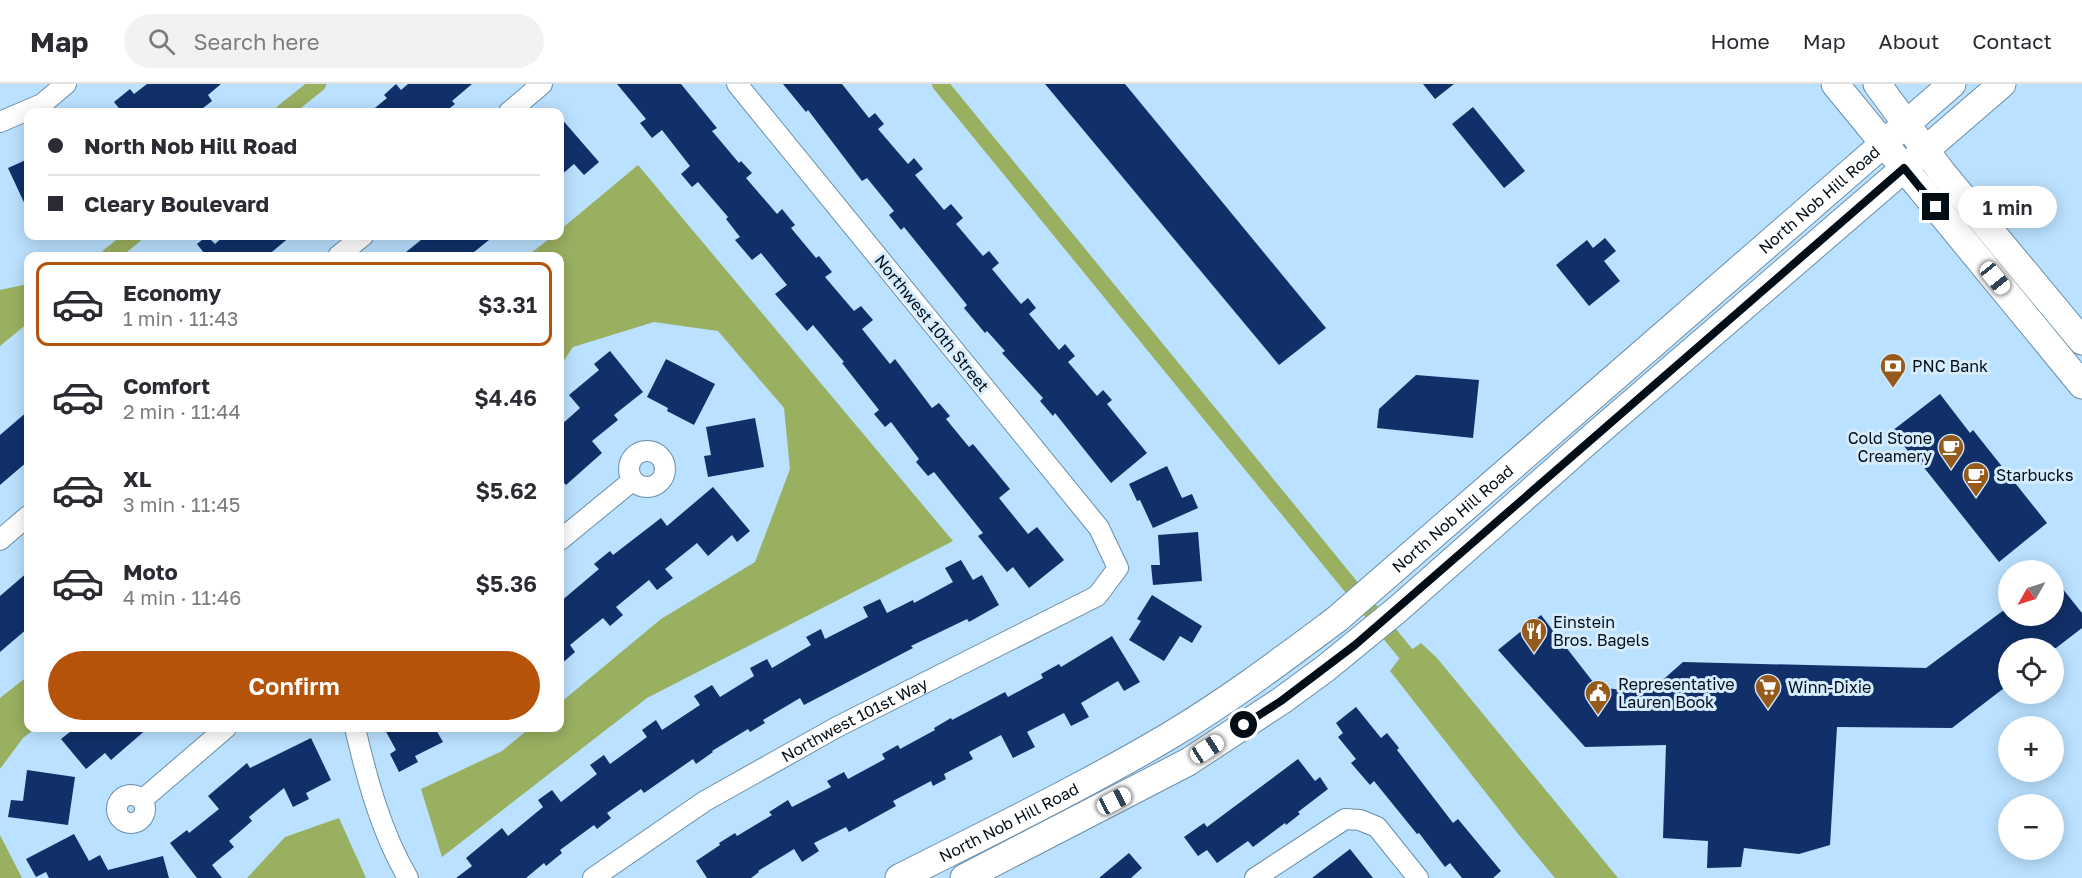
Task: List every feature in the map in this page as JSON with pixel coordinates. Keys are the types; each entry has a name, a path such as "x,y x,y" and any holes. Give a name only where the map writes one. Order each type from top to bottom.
{"main road":[{"path":"1835,84 2082,385"},
{"path":"1877,84 1941,171 2082,341"},
{"name":"North Nob Hill Road","path":"899,878 1086,783 1171,735 1260,677 1337,619 1952,84"},
{"name":"North Nob Hill Road","path":"964,878 1188,762 1281,701 1355,645 2002,84"}],"street":[{"path":"33,108 42,104 66,84"},
{"path":"514,108 542,84"},
{"name":"Northwest 10th Street","path":"736,84 1099,528 1118,568"},
{"path":"0,122 24,112"},
{"path":"343,252 358,240"},
{"path":"564,537 632,480"},
{"path":"0,540 24,519"},
{"name":"Northwest 101st Way","path":"593,878 705,801 837,727 1097,596 1118,568"},
{"path":"142,800 221,732"},
{"path":"356,732 367,781 398,861 408,878"},
{"path":"1255,878 1345,819 1360,820 1377,827 1418,878"}],"shaded area":[{"path":"638,165 953,541 647,698 442,857 421,789 502,751 525,732 564,732 564,700 661,619 755,562 790,469 784,408 718,331 654,322 573,347 564,360 564,252 532,252 548,240 564,240 564,227"},
{"path":"24,285 24,326 0,346 0,290"},
{"path":"1421,643 1437,658 1618,878 1555,878 1390,671 1399,659"},
{"path":"24,679 24,732 31,732 23,738 0,769 0,698"},
{"path":"339,818 366,878 247,878 285,837"},
{"path":"0,835 22,878 0,878"}],"building":[{"path":"147,84 221,84 208,95 212,101 203,108 119,108 114,102 130,89 134,94"},
{"path":"396,84 401,90 408,84 472,84 452,101 455,104 450,108 375,108 387,98 384,95"},
{"path":"617,84 681,84 717,128 712,131 739,163 741,161 752,173 746,178 777,214 782,209 795,225 791,228 816,258 819,256 832,272 825,277 854,311 861,306 873,320 862,329 890,364 895,359 932,408 939,403 950,416 946,419 969,447 973,444 1010,489 999,498 1028,534 1037,527 1064,560 1029,588 1013,567 1007,572 978,536 983,533 934,472 928,476 916,462 919,459 891,422 885,427 874,414 879,410 842,363 844,362 813,325 807,331 775,294 787,285 761,253 752,260 735,240 740,237 726,219 728,217 698,182 692,187 681,174 690,166 662,130 652,138 640,123 646,119"},
{"path":"783,84 842,84 869,118 875,113 884,124 878,129 908,164 914,158 923,169 915,175 944,210 951,204 963,218 956,224 983,256 989,251 999,263 992,269 1021,304 1028,298 1036,308 1029,314 1059,350 1065,344 1075,356 1068,362 1097,396 1103,390 1112,400 1107,404 1147,453 1111,483 1055,413 1053,416 1040,401 1043,398 1002,353 1005,351 987,331 985,333 964,308 967,305 904,227 901,230 889,215 894,211 867,178 862,181 808,110 806,112"},
{"path":"1045,84 1125,84 1326,328 1279,365"},
{"path":"1423,84 1454,84 1435,99"},
{"path":"1473,107 1525,171 1504,188 1452,124"},
{"path":"564,122 599,162 584,175 574,164 564,173"},
{"path":"24,161 24,202 8,168"},
{"path":"1605,238 1616,251 1604,261 1620,281 1589,306 1556,265 1587,240 1593,248"},
{"path":"202,240 211,240 215,244 220,240 286,240 272,252 203,252 197,244"},
{"path":"421,240 489,240 474,252 406,252"},
{"path":"610,351 643,392 614,415 618,420 592,441 602,453 566,485 564,483 564,422 580,408 569,395 599,370 594,364"},
{"path":"666,359 715,384 694,425 647,397"},
{"path":"1416,375 1479,380 1473,438 1377,428 1379,409"},
{"path":"1940,394 1970,433 1973,430 2047,523 1998,561 1892,431"},
{"path":"24,414 24,464 0,485 0,435"},
{"path":"755,418 764,467 708,477 704,456 711,455 706,427"},
{"path":"1167,466 1182,498 1192,494 1198,508 1153,528 1140,500 1137,501 1129,484"},
{"path":"713,487 750,531 737,542 732,535 708,556 697,543 665,569 673,578 657,590 649,580 616,607 623,615 610,626 603,618 570,645 575,652 564,662 564,599 599,569 594,564 610,551 613,555 661,518 667,526"},
{"path":"1198,532 1202,581 1153,585 1151,565 1160,565 1158,535"},
{"path":"961,560 973,580 982,575 999,605 969,622 967,619 911,646 913,648 804,705 800,698 763,720 765,723 750,732 748,729 712,751 696,764 693,759 644,793 641,789 607,813 611,818 597,829 594,825 560,850 562,853 546,866 544,863 526,878 456,878 472,866 466,858 502,828 508,836 543,807 538,800 552,790 561,802 597,774 590,765 604,755 610,764 647,737 642,730 656,720 662,730 700,705 694,696 712,685 720,697 754,676 750,668 767,659 772,668 811,645 806,637 821,629 825,639 868,617 863,607 880,599 887,613 913,600 914,603 953,582 945,568"},
{"path":"24,575 24,631 0,652 0,596"},
{"path":"2064,590 2082,613 2082,628 2064,642 2064,638 1998,638 1998,693 1952,728 1837,727 1830,845 1799,854 1744,848 1741,867 1707,868 1708,841 1663,838 1666,745 1585,747 1498,650 1541,615 1597,687 1648,693 1683,662 1926,668 1998,614 1998,626 2064,626"},
{"path":"1152,595 1202,626 1192,643 1180,636 1164,661 1129,640 1141,621 1137,619"},
{"path":"1112,636 1140,682 1124,691 1118,681 1081,703 1089,717 1071,726 1064,713 1027,732 1035,747 1013,758 1001,735 969,752 973,759 944,774 946,779 933,786 931,781 893,801 896,806 849,832 846,827 814,843 819,851 802,862 794,849 758,871 751,878 707,878 696,861 735,833 737,836 772,815 769,812 788,800 792,807 831,787 827,781 844,772 848,779 885,759 882,754 898,745 900,749 935,730 934,728 951,718 952,720 1005,692 1008,697 1043,678 1041,674 1059,664 1061,667"},
{"path":"1356,707 1381,738 1387,733 1399,748 1397,750 1453,823 1458,819 1501,871 1493,878 1462,878 1450,863 1445,867 1374,781 1370,785 1351,763 1356,759 1338,737 1343,733 1336,723"},
{"path":"70,732 143,732 111,760 105,753 86,769 61,739"},
{"path":"386,732 437,732 443,742 415,756 418,762 399,772 390,754 396,750"},
{"path":"311,738 331,780 306,793 309,799 293,807 284,788 249,817 252,821 229,841 234,847 212,865 222,878 197,878 170,843 187,830 189,833 219,809 208,796 247,763 250,768"},
{"path":"1298,759 1315,781 1320,777 1328,789 1298,812 1300,814 1286,825 1285,823 1253,847 1248,841 1217,863 1207,850 1198,856 1184,837 1204,823 1207,827"},
{"path":"27,770 75,777 68,825 8,817 11,800 23,801"},
{"path":"74,834 89,861 100,855 108,870 163,856 169,878 49,878 46,872 36,877 26,859"},
{"path":"1350,849 1373,878 1312,878"},
{"path":"1129,853 1142,868 1131,878 1099,878"}],"waterway":[{"path":"288,108 318,84"},
{"path":"940,84 1420,671"},
{"path":"114,252 129,240"}],"place":[{"name":"PNC Bank","path":"1893,389"},
{"name":"Cold Stone Creamery","path":"1951,470"},
{"name":"Starbucks","path":"1976,498"},
{"name":"Einstein Bros. Bagels","path":"1534,654"},
{"name":"Winn-Dixie","path":"1768,710"},
{"name":"Representative Lauren Book","path":"1598,716"}],"route":[{"path":"1244,725 1326,668 1398,609 1904,168 1936,207"}]}
